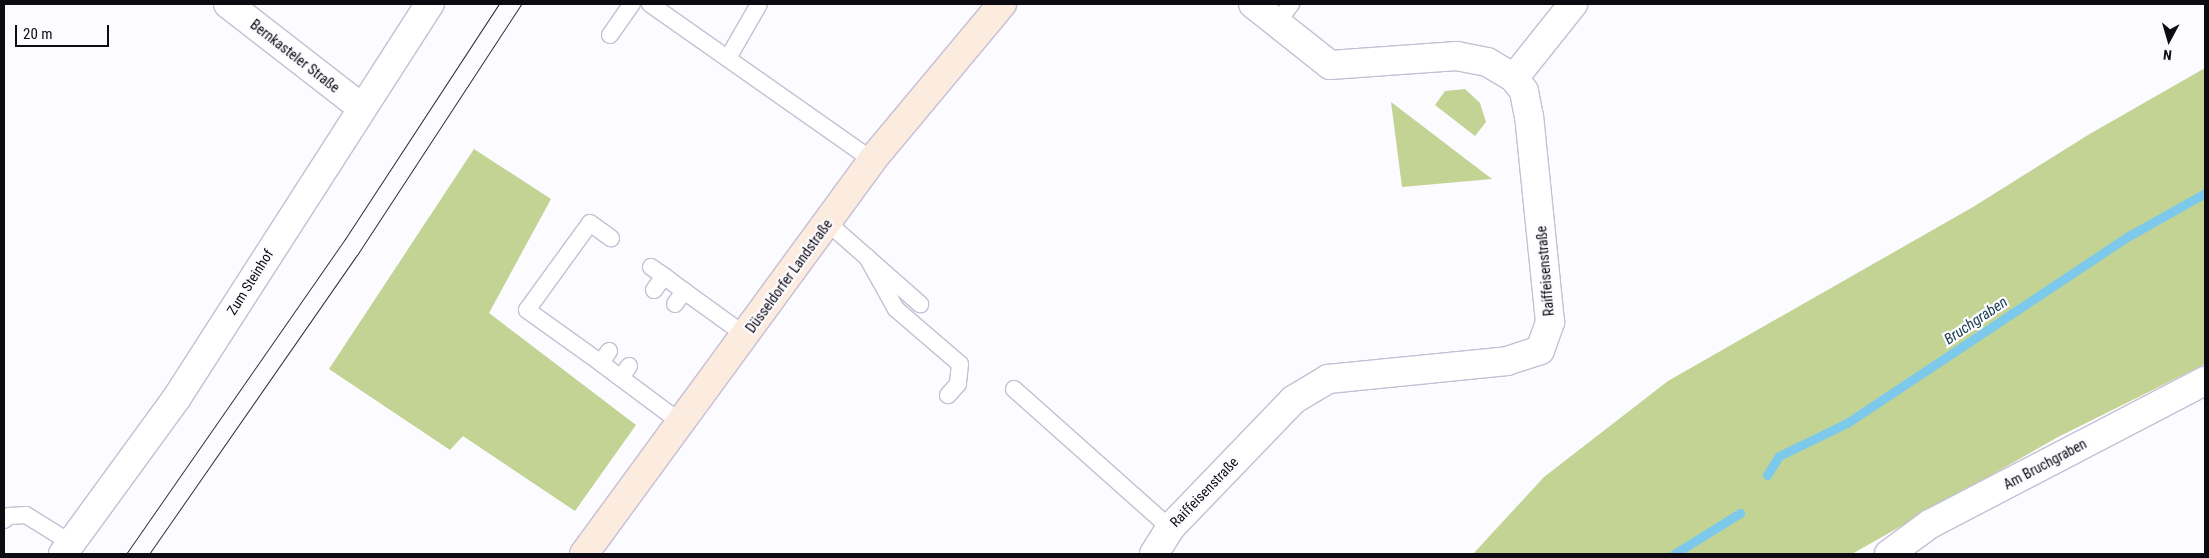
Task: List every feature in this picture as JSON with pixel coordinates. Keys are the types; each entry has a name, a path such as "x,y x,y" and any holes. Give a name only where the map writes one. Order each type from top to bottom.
{"main road":[{"name":"Düsseldorfer Landstraße","path":"584,554 828,223 872,160 1002,4"}],"street":[{"name":"Bernkasteler Straße","path":"228,4 361,107"},
{"name":"Zum Steinhof","path":"67,548 176,399 361,107 430,4"},
{"path":"1252,4 1283,14 1330,64 1457,56 1487,62 1514,78 1573,4"},
{"name":"Raiffeisenstraße","path":"1154,554 1170,528 1293,400 1328,379 1507,361 1540,350 1550,322 1529,117 1524,91 1514,78"},
{"name":"Am Bruchgraben","path":"1889,554 1930,524 2205,381"}],"lane":[{"path":"610,35 632,4"},
{"path":"650,4 872,160"},
{"path":"728,58 759,4"},
{"path":"611,238 590,223 527,310 605,357 625,372 680,422"},
{"path":"828,223 920,304"},
{"path":"867,257 896,309 960,364 958,384 948,395"},
{"path":"651,267 664,276 679,298 745,335"},
{"path":"654,290 664,276"},
{"path":"1014,389 1170,528"},
{"path":"4,520 9,516 26,515 67,548"}],"green space":[{"path":"2205,68 2205,364 2058,437 1852,554 1473,554 1544,477 1668,381 1973,207 2088,135"},
{"path":"1465,89 1480,103 1486,122 1475,136 1435,105 1445,91"},
{"path":"1391,102 1492,179 1402,187"},
{"path":"474,149 551,199 489,313 636,425 575,511 463,436 450,450 329,369"}],"waterway":[{"name":"Bruchgraben","path":"1767,475 1779,456 1847,423 2127,237 2205,193"},
{"name":"Bruchgraben","path":"1674,554 1740,513"}],"tram line":[{"path":"126,554 345,239 499,4"},
{"path":"149,554 357,255 521,4"}]}
